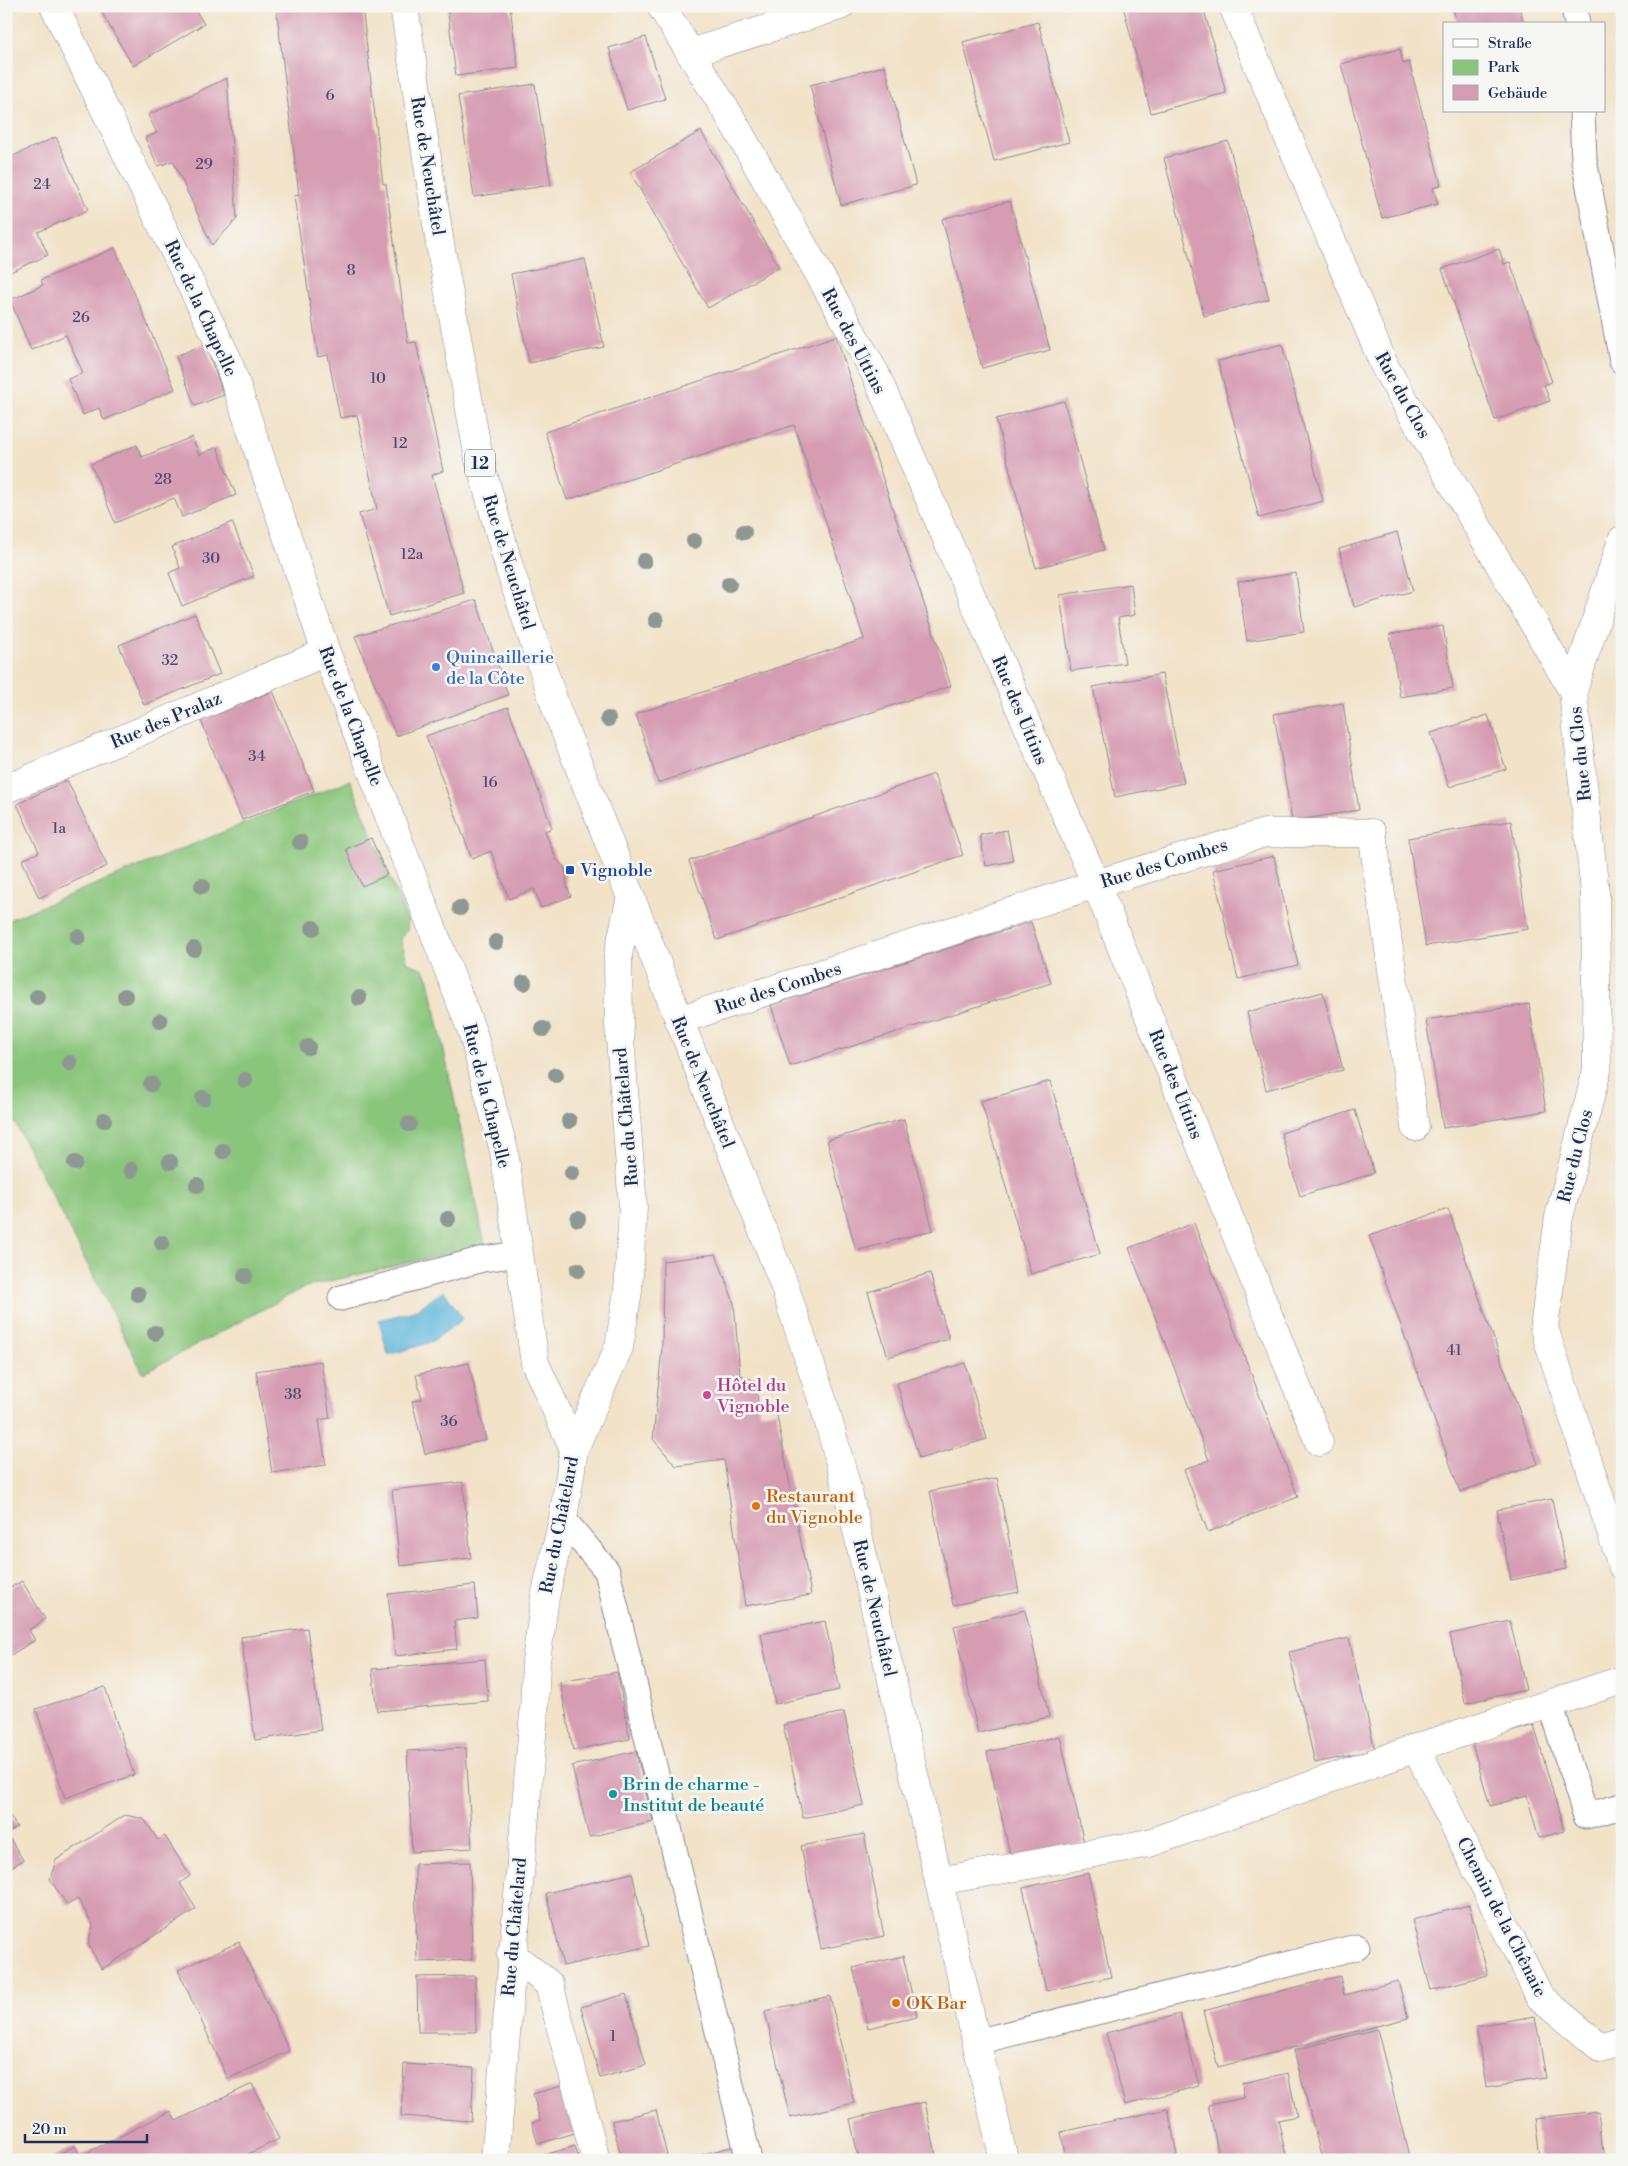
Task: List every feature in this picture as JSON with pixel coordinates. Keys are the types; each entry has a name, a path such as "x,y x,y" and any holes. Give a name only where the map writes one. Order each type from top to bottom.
{"street":[{"name":"Rue de la Chapelle","path":"54,6 228,358 326,652 473,1034 504,1151 518,1254 536,1363 574,1449"},
{"name":"Rue de Neuchâtel","path":"404,6 467,399 490,505 534,647 630,901 783,1282 824,1405 848,1492 1004,2160"},
{"name":"Rue des Uttins","path":"661,6 732,120 874,373 1096,884 1319,1442"},
{"path":"690,53 840,6"},
{"name":"Rue du Clos","path":"1233,6 1385,367 1573,692 1595,893 1597,1070 1559,1217 1544,1328 1622,1565"},
{"path":"1573,692 1622,540"},
{"name":"Rue des Pralaz","path":"6,789 326,652"},
{"name":"Rue des Combes","path":"679,1020 1096,884 1265,833 1372,833 1415,1127"},
{"name":"Rue du Châtelard","path":"495,2160 511,1954 534,1713 536,1661 545,1597 564,1519 574,1449 619,1347 628,1290 633,1207 619,1025 618,955 630,901"},
{"path":"939,1881 1149,1843 1416,1748 1622,1680"},
{"name":"Chemin de la Chênaie","path":"1416,1748 1540,1998 1600,2047 1622,2040"},
{"path":"511,1954 549,1984 596,2160"}],"lane":[{"path":"1574,6 1577,22"},
{"path":"1582,112 1584,160 1622,361"},
{"path":"341,1298 483,1259 518,1254"},
{"path":"564,1519 606,1571 750,2160"},
{"path":"1550,1704 1586,1816 1622,1806"},
{"path":"976,2042 1357,1948"}],"green space":[{"path":"350,780 408,922 407,931 400,938 408,963 424,969 429,980 485,1245 305,1287 143,1373 6,1105 6,921"}],"water":[{"path":"444,1291 463,1319 431,1342 388,1355 379,1320 414,1311"}],"building":[{"path":"98,6 193,6 204,24 133,66"},
{"path":"276,6 362,6 383,184 386,184 408,343 416,342 443,471 432,475 464,593 389,616 359,514 377,509 357,415 340,418 328,355 318,357 294,196 299,195"},
{"path":"447,6 510,6 518,68 456,76"},
{"path":"1123,6 1203,6 1226,93 1151,113"},
{"path":"1462,6 1519,6 1523,22 1456,22 1453,9"},
{"path":"1038,22 1069,142 994,161 963,42"},
{"path":"646,37 665,99 627,110 609,48"},
{"path":"1400,49 1403,64 1409,62 1441,185 1433,188 1438,204 1382,218 1341,64"},
{"path":"885,66 916,185 841,205 810,85"},
{"path":"227,78 237,219 212,245 173,161 158,166 145,138 157,133 148,115"},
{"path":"535,84 551,185 474,197 458,96"},
{"path":"701,131 779,267 708,308 630,172"},
{"path":"56,137 88,210 38,232 48,255 6,274 6,159"},
{"path":"1228,141 1269,299 1204,316 1164,158"},
{"path":"1010,201 1050,350 982,368 942,219"},
{"path":"115,248 175,389 104,420 99,408 83,415 68,379 83,373 66,335 31,350 10,300 43,285 41,280"},
{"path":"1499,249 1504,264 1510,262 1552,382 1544,385 1550,401 1495,420 1442,269"},
{"path":"585,259 604,347 529,363 511,274"},
{"path":"836,336 951,686 658,783 636,714 864,639 794,425 567,500 545,432"},
{"path":"205,344 224,395 195,406 176,356"},
{"path":"1282,344 1323,501 1259,518 1218,361"},
{"path":"1064,401 1104,550 1036,568 996,419"},
{"path":"192,437 199,455 217,447 236,495 182,517 174,498 115,523 91,464 137,445 142,457"},
{"path":"232,522 254,576 182,606 169,573 180,568 172,547"},
{"path":"1397,532 1413,591 1354,607 1339,549"},
{"path":"1296,573 1304,632 1247,641 1238,582"},
{"path":"1131,584 1135,615 1118,618 1125,663 1071,671 1060,595"},
{"path":"476,600 508,695 396,736 355,636"},
{"path":"195,614 220,674 144,705 119,645"},
{"path":"1443,626 1453,688 1400,697 1390,634"},
{"path":"1162,674 1184,783 1115,797 1093,687"},
{"path":"273,691 314,791 242,820 201,721"},
{"path":"1343,703 1359,810 1292,821 1274,714"},
{"path":"508,707 552,828 545,831 556,859 565,868 567,887 571,896 541,908 534,889 509,899 491,851 472,859 426,736"},
{"path":"1488,715 1506,769 1449,787 1431,733"},
{"path":"934,774 963,855 717,940 689,861"},
{"path":"67,780 107,866 39,898 22,860 39,852 17,804"},
{"path":"1511,821 1528,929 1426,946 1408,838"},
{"path":"1007,830 1013,861 986,866 980,835"},
{"path":"371,838 387,875 362,886 346,849"},
{"path":"1274,856 1298,965 1238,979 1213,870"},
{"path":"1031,922 1051,983 790,1066 771,1005"},
{"path":"1323,992 1343,1070 1266,1090 1247,1012"},
{"path":"1529,1004 1546,1111 1443,1128 1426,1020"},
{"path":"1050,1081 1100,1254 1031,1274 981,1101"},
{"path":"1355,1110 1374,1173 1300,1196 1281,1133"},
{"path":"904,1119 933,1230 856,1251 827,1140"},
{"path":"1448,1209 1538,1464 1460,1492 1369,1236"},
{"path":"1194,1223 1298,1497 1208,1532 1184,1470 1209,1460 1129,1248"},
{"path":"716,1254 734,1303 740,1375 756,1381 759,1413 776,1411 811,1595 745,1606 724,1460 676,1466 653,1439 662,1348 663,1261"},
{"path":"930,1273 949,1339 888,1357 868,1292"},
{"path":"321,1361 330,1418 319,1420 326,1465 272,1473 256,1371"},
{"path":"469,1363 486,1440 425,1454 412,1401 422,1399 416,1375"},
{"path":"965,1363 987,1439 919,1459 897,1383"},
{"path":"997,1478 1019,1592 953,1605 930,1491"},
{"path":"463,1482 471,1558 400,1566 392,1490"},
{"path":"1552,1499 1566,1569 1511,1580 1497,1510"},
{"path":"22,1581 45,1619 29,1630 35,1640 6,1658 6,1590"},
{"path":"475,1585 478,1618 454,1621 457,1649 395,1656 388,1594"},
{"path":"1025,1610 1049,1717 978,1733 954,1626"},
{"path":"825,1621 839,1690 775,1704 761,1634"},
{"path":"1510,1621 1526,1690 1465,1703 1450,1634"},
{"path":"307,1628 321,1730 255,1740 241,1637"},
{"path":"1349,1638 1375,1750 1315,1763 1289,1652"},
{"path":"485,1659 488,1701 377,1711 372,1669"},
{"path":"617,1672 630,1739 573,1750 560,1682"},
{"path":"105,1687 134,1775 65,1798 36,1709"},
{"path":"844,1712 864,1805 803,1818 783,1725"},
{"path":"1534,1725 1564,1831 1539,1838 1527,1796 1490,1806 1472,1743"},
{"path":"1060,1736 1084,1843 1011,1859 987,1752"},
{"path":"466,1748 472,1848 412,1852 407,1751"},
{"name":"Brin de charme - Institut de beauté","path":"636,1751 653,1822 589,1837 572,1766"},
{"path":"6,1810 17,1827 7,1834 23,1860 6,1871"},
{"path":"125,1815 144,1819 158,1840 165,1836 190,1876 180,1883 196,1909 102,1969 88,1944 93,1925 78,1899 67,1905 50,1879 56,1860"},
{"path":"864,1834 884,1936 821,1949 801,1846"},
{"path":"470,1862 472,1960 417,1962 415,1864"},
{"path":"632,1873 649,1946 563,1966 546,1893"},
{"path":"1088,1873 1111,1977 1046,1991 1023,1888"},
{"path":"1469,1905 1488,1975 1431,1990 1412,1920"},
{"path":"239,1942 289,2051 228,2079 178,1970"},
{"path":"903,1956 917,2017 868,2028 853,1968"},
{"path":"475,1976 476,2032 418,2032 417,1977"},
{"path":"1340,1976 1344,1995 1398,1981 1408,2018 1218,2067 1203,2011"},
{"path":"626,1994 646,2065 600,2078 581,2007"},
{"path":"830,1996 854,2103 790,2118 765,2011"},
{"path":"1180,2014 1199,2086 1125,2105 1106,2033"},
{"path":"1535,2016 1546,2078 1486,2087 1476,2026"},
{"path":"1377,2029 1410,2160 1322,2160 1294,2050"},
{"path":"404,2064 474,2068 471,2121 401,2116"},
{"path":"1288,2073 1297,2116 1278,2120 1287,2160 1220,2160 1208,2105 1244,2098 1242,2083"},
{"path":"252,2084 279,2139 236,2160 47,2160 75,2146 80,2156 171,2111 176,2121"},
{"path":"565,2085 578,2132 538,2144 532,2123 540,2120 533,2094"},
{"path":"925,2102 937,2160 859,2160 850,2119"},
{"path":"1168,2109 1177,2155 1158,2160 1066,2160 1061,2132"},
{"path":"656,2110 668,2160 622,2160 612,2121"},
{"path":"1598,2111 1604,2160 1540,2160 1535,2118"},
{"path":"739,2145 743,2160 684,2160 684,2159"},
{"path":"575,2146 579,2160 530,2160 530,2159"}],"place":[{"name":"Quincaillerie de la Côte","path":"436,667"},
{"name":"Vignoble","path":"570,870"},
{"name":"Hôtel du Vignoble","path":"707,1395"},
{"name":"Restaurant du Vignoble","path":"756,1506"},
{"name":"Brin de charme - Institut de beauté","path":"613,1794"},
{"name":"OK Bar","path":"896,2003"}]}
